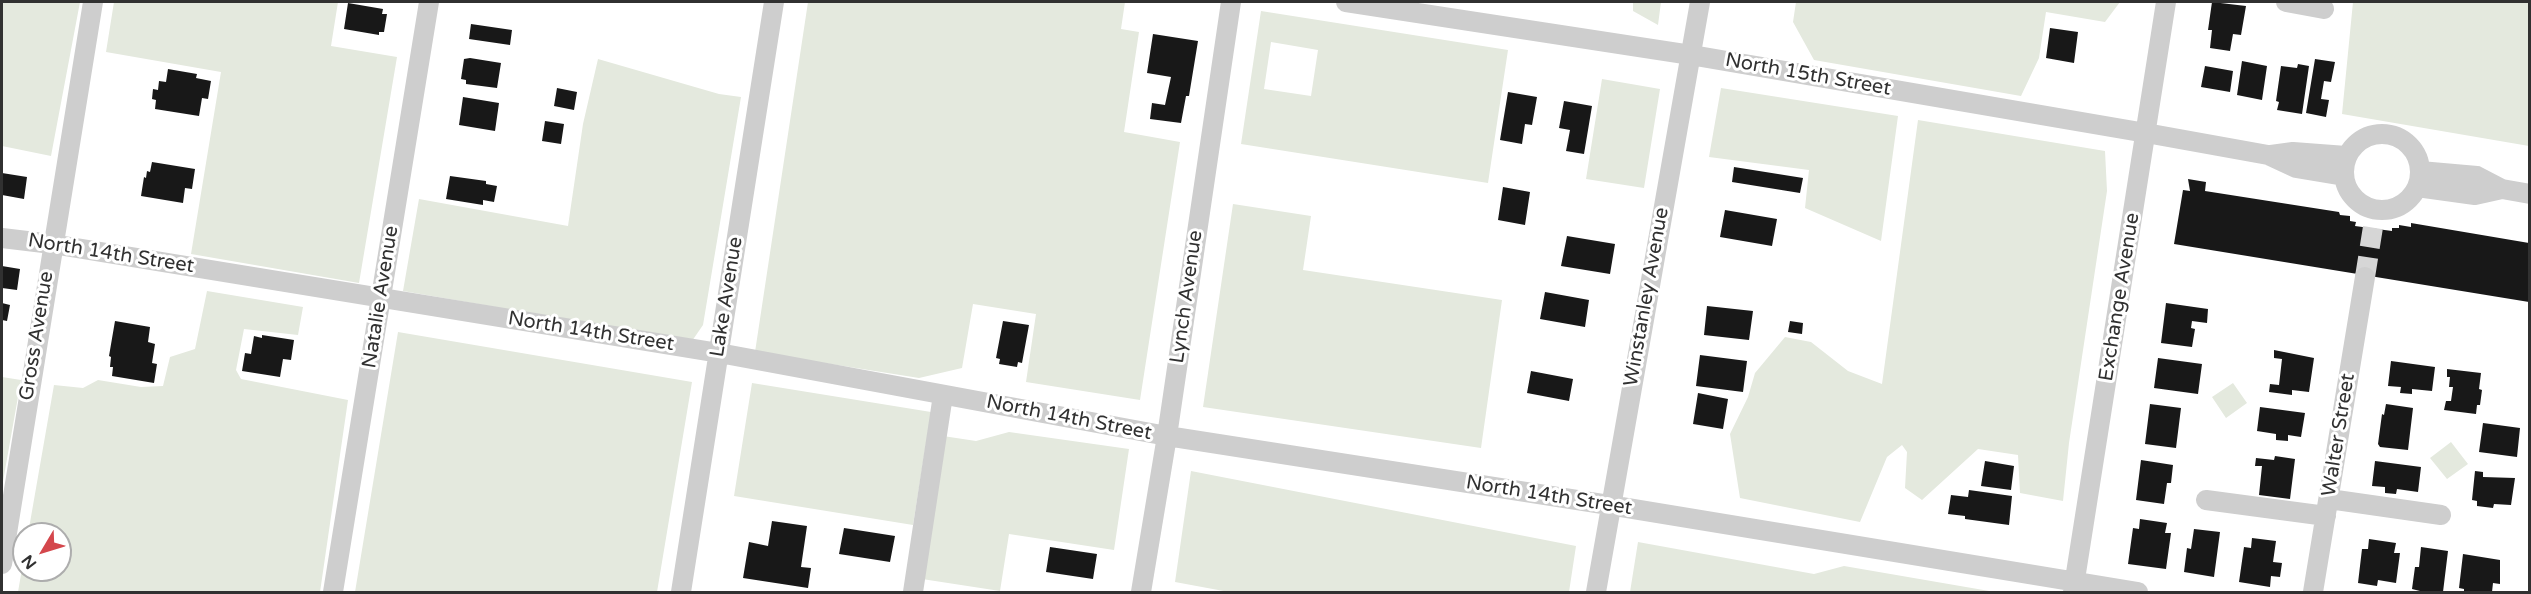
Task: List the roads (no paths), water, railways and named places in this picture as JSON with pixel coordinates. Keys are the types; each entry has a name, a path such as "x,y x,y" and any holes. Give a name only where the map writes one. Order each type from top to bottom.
{"street":[{"name":"Gross Avenue","path":"2,564 93,2"},
{"name":"Natalie Avenue","path":"333,592 429,2"},
{"name":"Lake Avenue","path":"681,592 774,2"},
{"name":"Lynch Avenue","path":"1141,592 1167,436 1231,2"},
{"name":"North 15th Street","path":"1346,2 1691,55 2146,133 2268,155 2296,168 2344,176"},
{"name":"Winstanley Avenue","path":"1596,592 1700,2"},
{"name":"Exchange Avenue","path":"2074,588 2166,2"},
{"path":"2286,2 2324,9"},
{"path":"2385,134 2402,140 2414,152 2418,179 2411,197 2375,219 2350,192 2344,176 2346,156 2364,138 2385,134"},
{"name":"North 15th Street","path":"2268,155 2293,152 2346,156"},
{"path":"2418,179 2477,176 2502,189 2529,194"},
{"name":"North 14th Street","path":"2,238 52,244 719,353 1167,436 1610,505 2074,588 2138,592"},
{"name":"Walter Street","path":"2313,592 2365,277"},
{"path":"913,592 944,394"},
{"path":"2206,500 2441,515"}],"tunnel":[{"path":"2365,277 2373,227"}]}
